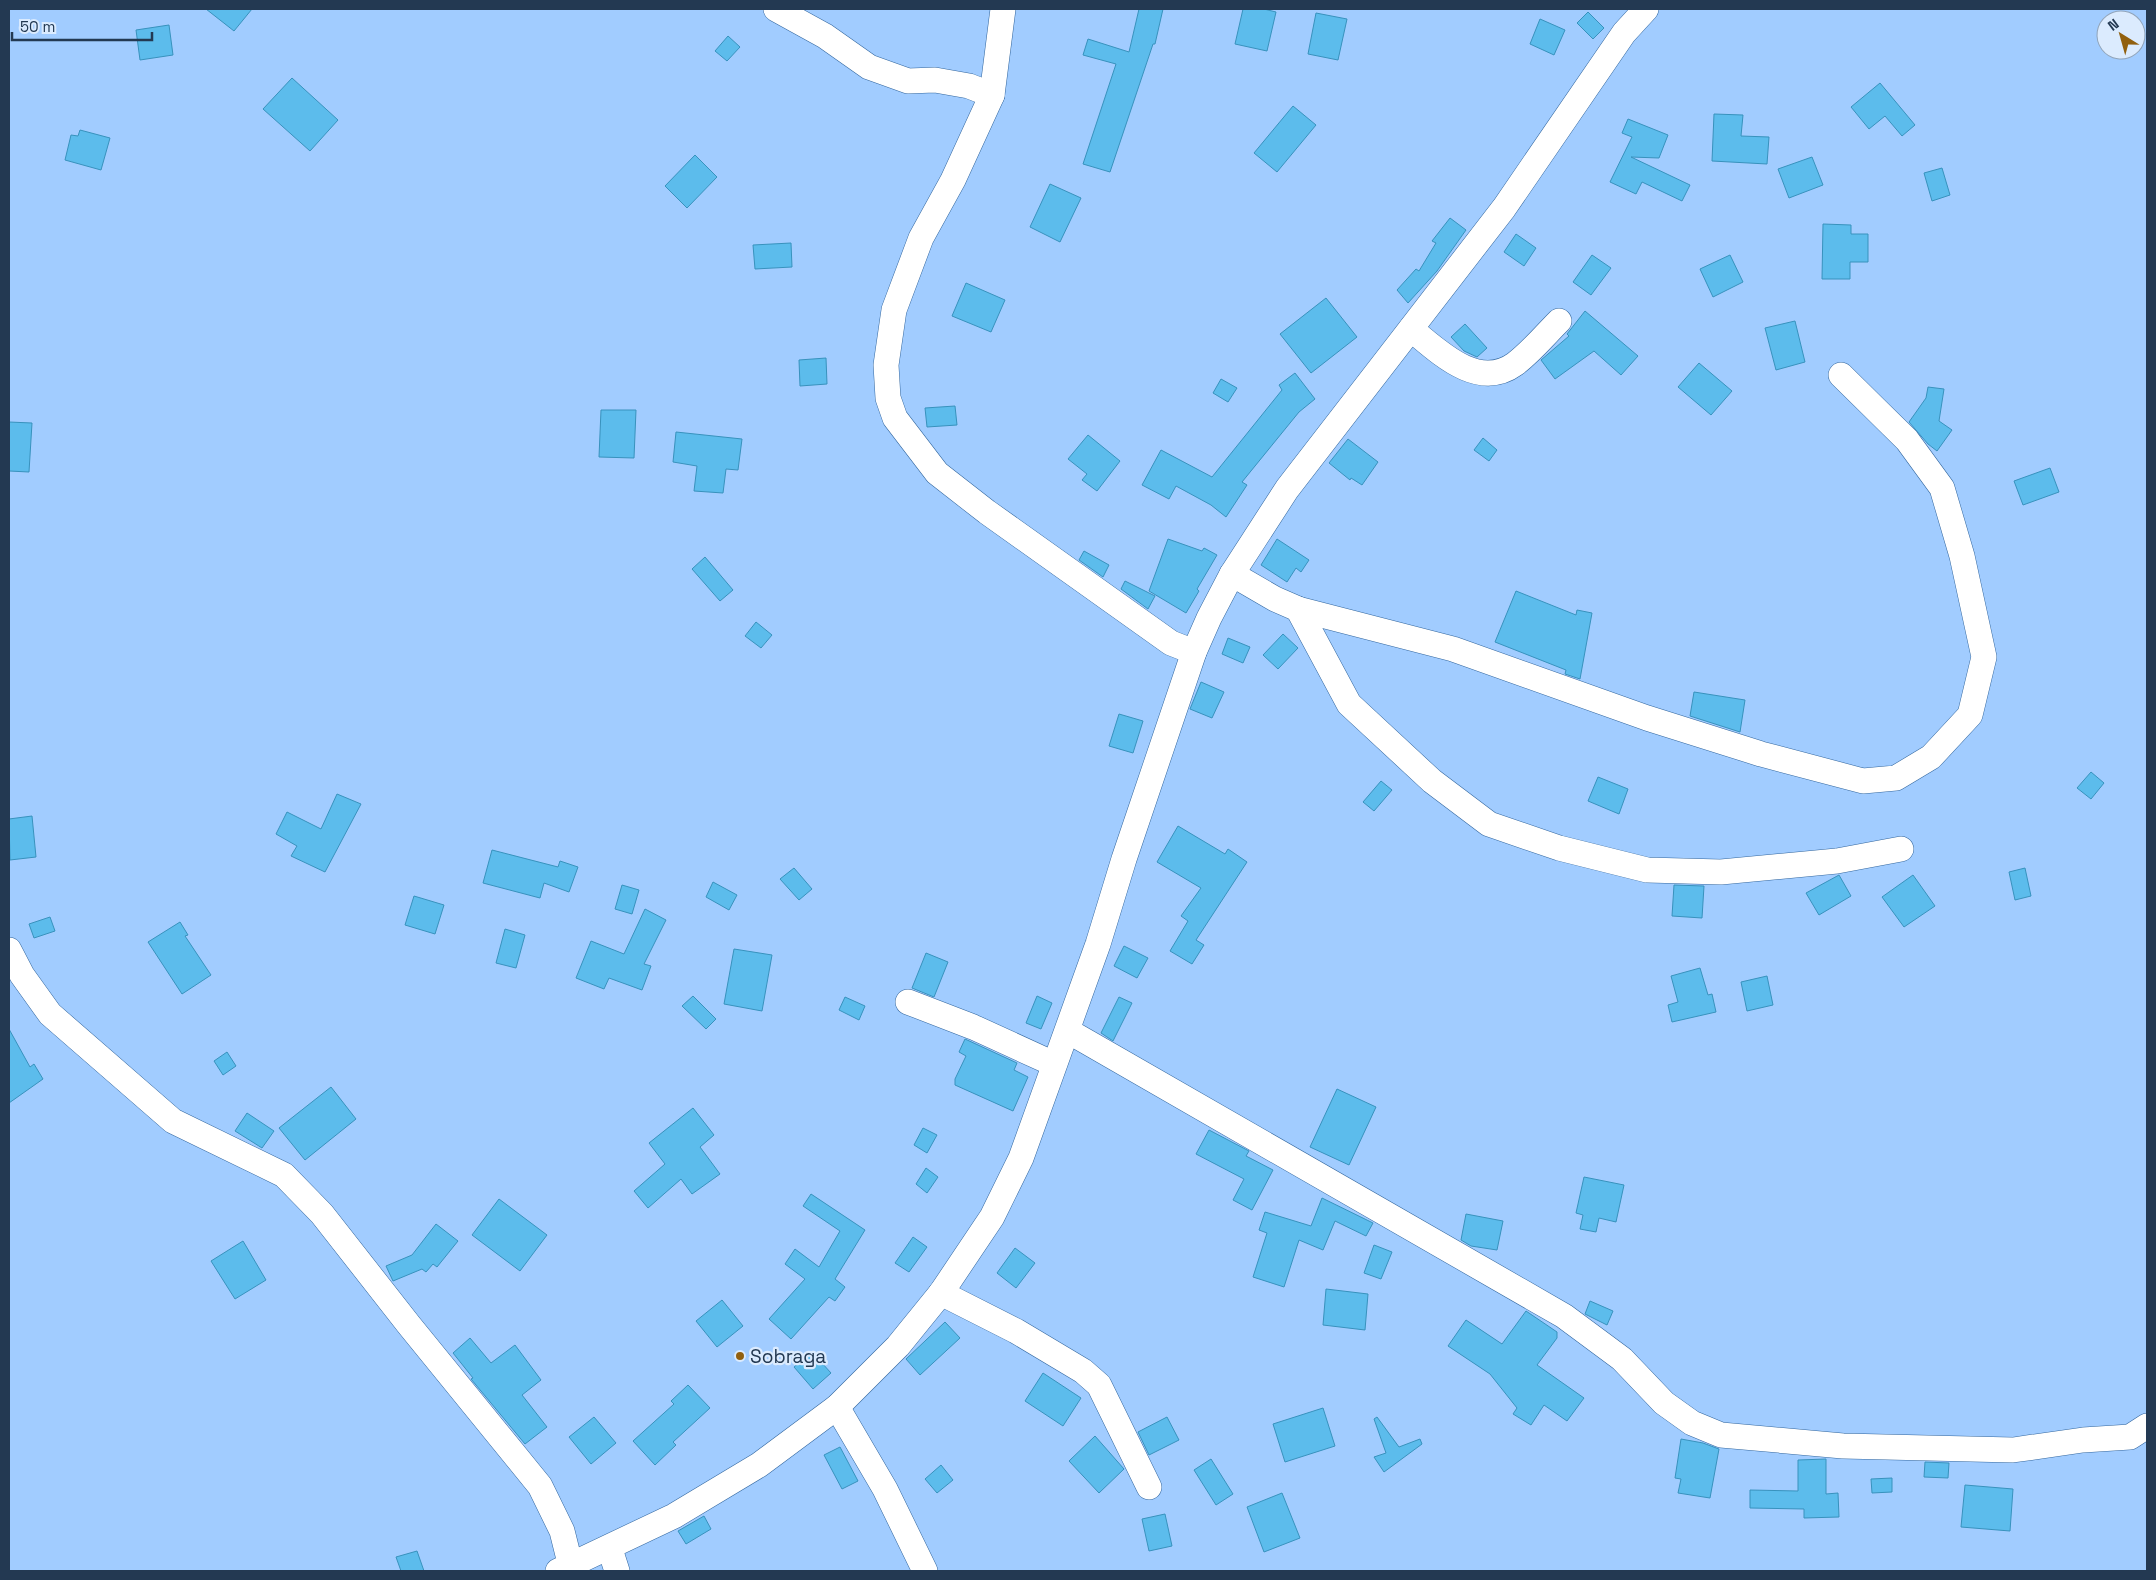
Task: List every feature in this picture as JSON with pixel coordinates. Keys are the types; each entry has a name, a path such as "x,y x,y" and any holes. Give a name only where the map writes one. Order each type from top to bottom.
{"street":[{"path":"776,9 825,36 869,68 908,81 935,80 969,86 992,95"},
{"path":"1003,9 992,95 953,180 921,238 894,310 886,365 888,398 895,418 938,473 973,501 1171,643 1194,652"},
{"path":"9,950 22,975 50,1014 173,1120 284,1175 322,1214 409,1325 540,1486 562,1531 567,1569 613,1560 674,1516 726,1487 837,1407 898,1346 941,1293 992,1216 1021,1158 1054,1064 1068,1031 1194,652 1232,574 1287,489 1504,208 1624,34 1646,9"},
{"path":"1411,329 1447,358 1468,370 1485,374 1499,373 1515,364 1559,321"},
{"path":"1232,574 1275,599 1298,609 1453,649 1646,718 1770,756 1863,781 1896,778 1931,757 1970,715 1984,657 1962,556 1942,488 1907,440 1841,375"},
{"path":"1298,609 1349,704 1432,781 1489,824 1559,848 1647,870 1720,872 1837,861 1901,849"},
{"path":"908,1002 972,1027 1054,1064"},
{"path":"1068,1031 1564,1316 1622,1358 1664,1403 1692,1423 1721,1435 1843,1446 2013,1450 2082,1440 2130,1438 2147,1426"},
{"path":"941,1293 1016,1331 1083,1371 1099,1385 1149,1487"},
{"path":"837,1407 885,1489 925,1571"}],"building":[{"path":"206,9 252,9 234,31"},
{"path":"1139,9 1163,9 1155,44 1153,44 1110,172 1083,164 1116,64 1083,55 1088,39 1129,52"},
{"path":"1243,9 1264,9 1276,12 1267,51 1235,44"},
{"path":"1588,12 1604,28 1593,39 1577,23"},
{"path":"1316,13 1347,19 1338,60 1308,54"},
{"path":"1540,19 1565,30 1554,55 1530,44"},
{"path":"169,25 173,55 140,60 136,30"},
{"path":"728,36 740,47 727,61 715,51"},
{"path":"292,78 338,120 310,151 263,109"},
{"path":"1880,83 1915,125 1902,136 1885,116 1869,129 1851,107"},
{"path":"1293,106 1316,125 1277,172 1254,153"},
{"path":"1714,114 1743,115 1741,136 1769,137 1767,164 1712,161"},
{"path":"1628,119 1668,135 1659,158 1631,157 1690,185 1682,201 1642,182 1636,194 1610,182 1632,137 1622,133"},
{"path":"80,130 110,138 101,170 65,160 71,135 78,136"},
{"path":"695,155 717,177 687,208 665,186"},
{"path":"1812,157 1823,185 1789,198 1778,169"},
{"path":"1942,168 1950,195 1932,201 1924,173"},
{"path":"1050,184 1081,198 1060,242 1030,227"},
{"path":"1450,218 1466,230 1437,271 1408,303 1397,290 1416,269 1419,271 1436,243 1432,241"},
{"path":"1823,224 1851,225 1851,234 1868,234 1868,262 1850,262 1850,279 1822,279"},
{"path":"1516,234 1536,248 1524,266 1504,252"},
{"path":"791,243 792,267 755,269 753,245"},
{"path":"1592,255 1611,268 1591,295 1573,282"},
{"path":"1730,255 1743,282 1713,297 1700,269"},
{"path":"966,283 1005,300 991,332 952,316"},
{"path":"1326,298 1357,337 1311,373 1280,334"},
{"path":"1585,311 1638,356 1621,375 1594,351 1555,379 1541,360 1569,336 1567,334"},
{"path":"1795,321 1805,362 1776,370 1765,328"},
{"path":"1465,324 1487,348 1477,357 1464,351 1451,337"},
{"path":"826,358 827,384 800,386 799,360"},
{"path":"1699,363 1732,391 1711,415 1678,387"},
{"path":"1295,373 1315,399 1299,412 1242,482 1247,485 1226,517 1211,505 1176,486 1169,499 1142,485 1161,450 1212,477 1282,390 1279,385"},
{"path":"1221,379 1237,388 1228,402 1213,393"},
{"path":"1928,387 1944,389 1939,421 1952,430 1937,451 1928,444 1909,422 1926,398"},
{"path":"955,406 957,425 927,427 925,408"},
{"path":"601,410 636,410 634,458 599,457"},
{"path":"9,422 32,423 29,472 9,471"},
{"path":"676,432 742,439 738,470 726,469 723,493 694,491 697,466 673,462"},
{"path":"1088,435 1120,461 1097,491 1082,480 1087,474 1068,459"},
{"path":"1483,438 1497,450 1489,461 1474,450"},
{"path":"1348,439 1378,462 1362,485 1351,478 1350,480 1329,463"},
{"path":"2050,468 2059,492 2023,505 2014,481"},
{"path":"1168,539 1202,551 1204,548 1217,555 1197,589 1199,591 1186,613 1149,591"},
{"path":"1277,539 1309,560 1301,572 1296,568 1287,582 1261,565"},
{"path":"1084,551 1109,565 1103,577 1079,560"},
{"path":"705,557 733,590 720,601 692,569"},
{"path":"1125,581 1155,596 1148,609 1121,589"},
{"path":"1516,591 1576,615 1577,610 1592,613 1580,679 1565,674 1566,670 1495,642"},
{"path":"756,622 772,635 761,648 745,636"},
{"path":"1283,634 1298,648 1278,669 1263,655"},
{"path":"1228,638 1250,647 1243,663 1222,654"},
{"path":"1201,682 1224,692 1212,718 1190,709"},
{"path":"1694,692 1745,700 1740,732 1690,716"},
{"path":"1119,714 1143,721 1133,753 1109,746"},
{"path":"2091,772 2104,783 2091,799 2077,788"},
{"path":"1598,777 1628,789 1619,814 1588,801"},
{"path":"1381,781 1392,790 1374,811 1363,802"},
{"path":"337,794 361,804 325,872 291,856 297,846 276,834 287,812 321,829"},
{"path":"32,816 36,857 10,860 9,819"},
{"path":"1178,826 1225,854 1228,849 1247,862 1196,940 1204,945 1192,964 1170,951 1188,921 1181,916 1201,888 1157,862"},
{"path":"492,850 558,867 560,861 578,867 569,892 544,883 540,898 483,883"},
{"path":"794,868 812,889 799,900 780,879"},
{"path":"2025,868 2031,896 2015,900 2009,872"},
{"path":"1839,875 1851,896 1819,915 1806,893"},
{"path":"1913,875 1935,906 1904,927 1882,897"},
{"path":"713,882 737,895 729,910 706,897"},
{"path":"622,885 639,890 632,914 615,909"},
{"path":"1674,885 1704,886 1702,918 1672,916"},
{"path":"414,896 444,905 435,934 405,925"},
{"path":"645,909 666,920 644,964 651,966 642,990 609,978 604,989 576,978 591,941 624,954"},
{"path":"50,917 55,931 34,938 29,924"},
{"path":"180,922 188,935 185,936 211,975 182,994 148,942"},
{"path":"505,929 525,935 516,968 496,963"},
{"path":"1124,946 1148,958 1137,978 1114,966"},
{"path":"734,949 772,955 762,1011 724,1004"},
{"path":"926,953 948,962 934,997 912,988"},
{"path":"1700,968 1708,995 1712,994 1716,1012 1672,1022 1668,1005 1678,1002 1671,976"},
{"path":"1767,976 1773,1005 1747,1011 1741,982"},
{"path":"693,996 716,1019 706,1029 682,1006"},
{"path":"1037,996 1052,1003 1041,1029 1026,1023"},
{"path":"845,997 865,1006 859,1020 839,1010"},
{"path":"1119,997 1132,1003 1113,1041 1101,1033"},
{"path":"9,1029 30,1067 34,1064 43,1079 9,1103"},
{"path":"965,1039 1017,1063 1014,1070 1028,1077 1013,1111 955,1085 955,1079 966,1056 959,1052"},
{"path":"227,1052 236,1066 223,1075 214,1061"},
{"path":"331,1087 356,1119 305,1160 279,1128"},
{"path":"1337,1089 1376,1107 1349,1165 1310,1147"},
{"path":"693,1108 714,1135 700,1147 720,1174 692,1194 681,1179 648,1208 634,1191 665,1164 649,1143"},
{"path":"247,1113 274,1131 262,1148 235,1131"},
{"path":"923,1128 937,1135 927,1153 914,1145"},
{"path":"1209,1130 1249,1151 1246,1156 1273,1170 1252,1210 1233,1200 1244,1179 1196,1154"},
{"path":"926,1168 938,1177 927,1193 916,1184"},
{"path":"1584,1177 1624,1185 1616,1222 1599,1218 1596,1232 1580,1229 1583,1215 1576,1213"},
{"path":"811,1194 865,1230 835,1279 845,1287 835,1301 829,1297 791,1339 769,1319 805,1279 785,1264 795,1249 819,1267 840,1231 803,1206"},
{"path":"1322,1198 1373,1223 1366,1236 1335,1221 1323,1250 1299,1240 1284,1287 1253,1277 1267,1233 1259,1230 1265,1212 1311,1226"},
{"path":"499,1199 547,1235 520,1271 472,1235"},
{"path":"1466,1214 1503,1221 1497,1250 1471,1246 1461,1240"},
{"path":"436,1224 458,1241 437,1267 433,1264 426,1272 422,1269 393,1281 386,1266 412,1255"},
{"path":"913,1237 927,1247 909,1272 895,1263"},
{"path":"243,1241 266,1280 235,1299 211,1261"},
{"path":"1374,1245 1392,1252 1381,1279 1364,1273"},
{"path":"1015,1248 1035,1263 1016,1288 997,1273"},
{"path":"1326,1289 1368,1294 1365,1330 1323,1325"},
{"path":"722,1300 743,1326 717,1347 696,1321"},
{"path":"1590,1301 1613,1311 1607,1325 1585,1314"},
{"path":"1526,1311 1557,1332 1557,1338 1537,1365 1584,1398 1567,1421 1544,1405 1531,1425 1513,1414 1517,1408 1490,1374 1448,1346 1466,1320 1502,1344"},
{"path":"945,1322 960,1338 920,1375 906,1359"},
{"path":"470,1338 491,1363 515,1345 541,1380 522,1395 547,1427 525,1444 471,1379 473,1378 453,1353"},
{"path":"812,1352 831,1373 813,1389 794,1367"},
{"path":"1043,1373 1081,1398 1063,1426 1025,1401"},
{"path":"688,1385 710,1408 673,1442 676,1445 655,1465 633,1441 674,1404 671,1401"},
{"path":"1323,1408 1335,1446 1285,1462 1273,1424"},
{"path":"594,1417 616,1443 591,1464 569,1437"},
{"path":"1167,1417 1179,1440 1149,1455 1138,1432"},
{"path":"1377,1417 1399,1447 1420,1439 1422,1444 1384,1472 1374,1457 1386,1453 1374,1419"},
{"path":"1095,1436 1124,1469 1099,1493 1069,1461"},
{"path":"1681,1439 1703,1443 1719,1449 1710,1498 1678,1493 1681,1479 1675,1478"},
{"path":"840,1447 858,1481 842,1489 824,1455"},
{"path":"1211,1459 1233,1494 1216,1505 1194,1470"},
{"path":"1826,1459 1826,1494 1838,1493 1839,1517 1804,1518 1804,1509 1750,1508 1750,1490 1798,1491 1798,1460"},
{"path":"1925,1462 1949,1463 1948,1478 1924,1477"},
{"path":"941,1465 953,1480 937,1493 925,1479"},
{"path":"1892,1478 1892,1492 1872,1493 1871,1479"},
{"path":"1965,1485 2013,1489 2010,1531 1961,1527"},
{"path":"1282,1493 1300,1538 1264,1552 1247,1507"},
{"path":"1165,1514 1172,1546 1149,1551 1142,1519"},
{"path":"704,1516 711,1529 686,1544 678,1531"},
{"path":"417,1551 424,1571 401,1571 396,1557"}],"place":[{"name":"Sobraga","path":"740,1356"}]}
